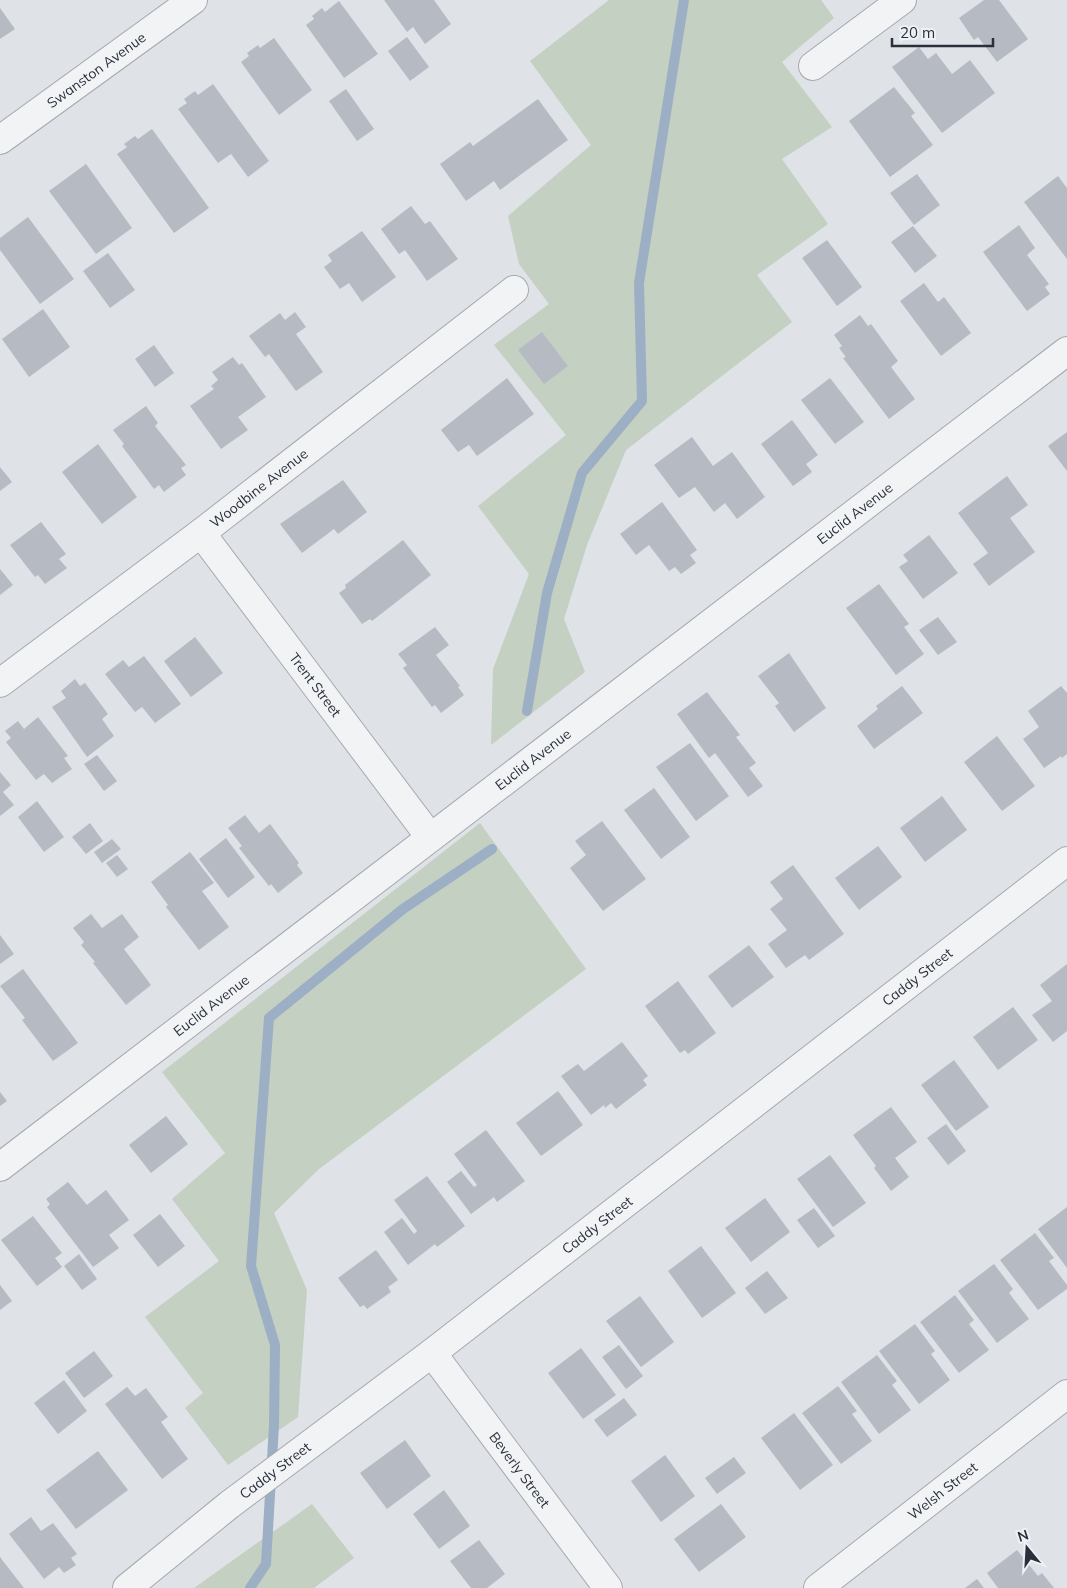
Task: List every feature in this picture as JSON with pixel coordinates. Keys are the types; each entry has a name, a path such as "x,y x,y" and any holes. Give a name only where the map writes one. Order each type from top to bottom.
{"street":[{"name":"Swanston Avenue","path":"0,140 193,0"},
{"path":"813,66 902,0"},
{"name":"Woodbine Avenue","path":"0,683 201,533 514,290"},
{"name":"Euclid Avenue","path":"0,1167 1067,351"},
{"name":"Trent Street","path":"201,533 430,837"},
{"name":"Caddy Street","path":"127,1588 229,1505 432,1353 1067,861"},
{"name":"Beverly Street","path":"432,1353 608,1588"},
{"name":"Welsh Street","path":"818,1588 1067,1394"}],"green space":[{"path":"609,0 821,0 834,18 782,62 832,127 782,159 828,224 757,275 792,322 626,450 587,545 564,619 585,672 491,745 493,669 529,574 478,506 566,435 494,345 549,304 519,264 508,216 591,145 530,61"},
{"path":"480,823 586,969 319,1169 274,1213 307,1290 298,1417 228,1465 185,1408 203,1393 145,1317 219,1261 172,1199 225,1153 162,1072"},
{"path":"312,1504 354,1558 314,1588 194,1588"}],"building":[{"path":"384,0 434,0 451,24 425,44 413,27 407,32"},
{"path":"984,0 999,0 1028,39 997,62 978,37 974,40 959,18"},
{"path":"339,1 378,54 344,78 306,25 314,19 312,16 322,8 325,12"},
{"path":"0,8 15,29 0,39"},
{"path":"407,37 429,67 410,81 388,51"},
{"path":"274,38 312,90 279,115 241,62 249,56 247,53 258,45 260,48"},
{"path":"919,47 928,59 936,53 952,74 970,60 995,93 942,133 892,67"},
{"path":"213,84 269,161 248,177 231,154 218,163 178,109 187,103 184,99 195,91 198,95"},
{"path":"894,87 915,113 911,116 933,145 890,177 849,121"},
{"path":"346,89 374,129 357,141 329,101"},
{"path":"538,99 568,140 500,190 494,181 466,201 440,164 470,142 473,146"},
{"path":"152,129 209,208 174,233 117,154 127,147 124,144 135,136 138,139"},
{"path":"86,164 132,228 96,254 49,191"},
{"path":"917,174 940,205 914,225 890,193"},
{"path":"1058,176 1067,188 1067,259 1024,202"},
{"path":"411,206 425,224 430,221 458,259 427,281 405,250 399,254 381,229"},
{"path":"28,217 74,279 40,304 0,250 0,238"},
{"path":"1019,225 1035,248 1027,255 1049,284 1045,287 1050,294 1027,311 983,252"},
{"path":"913,226 937,256 915,273 891,242"},
{"path":"362,231 396,277 362,302 349,283 340,289 324,267 332,261 328,255"},
{"path":"827,240 862,287 837,306 802,258"},
{"path":"108,253 135,290 110,308 83,271"},
{"path":"924,283 938,302 944,297 971,333 941,356 900,301"},
{"path":"43,309 70,347 29,377 2,339"},
{"path":"295,312 306,327 296,334 323,372 296,391 269,354 265,357 249,336 280,313 285,320"},
{"path":"860,315 868,326 871,324 898,361 891,367 915,399 889,419 843,358 846,357 839,348 842,346 834,335"},
{"path":"542,332 568,366 544,384 518,350"},
{"path":"154,345 174,373 155,387 135,359"},
{"path":"233,357 239,365 242,363 266,397 238,417 248,430 221,449 190,406 214,389 211,386 218,380 212,372"},
{"path":"507,378 534,414 477,456 469,445 458,452 441,430"},
{"path":"830,378 864,422 835,444 801,400"},
{"path":"146,406 158,423 155,426 186,465 181,468 186,475 164,492 159,485 154,489 122,446 124,444 113,430"},
{"path":"792,420 818,455 806,464 812,472 793,486 761,444"},
{"path":"1067,432 1067,471 1048,446"},
{"path":"692,437 713,466 732,452 765,497 737,519 725,503 714,512 695,487 679,498 654,465"},
{"path":"98,444 137,497 102,524 62,472"},
{"path":"0,467 12,482 0,491"},
{"path":"1007,476 1028,505 1010,518 1035,552 989,586 973,564 988,553 958,513"},
{"path":"343,480 367,512 338,534 334,529 302,553 280,524"},
{"path":"662,502 697,550 690,555 696,563 681,574 675,567 669,571 649,545 636,555 620,534"},
{"path":"41,522 66,554 59,559 67,568 45,584 38,575 35,577 10,545"},
{"path":"929,535 958,573 923,599 899,567 908,561 903,555"},
{"path":"403,540 431,575 372,621 370,619 362,624 339,593 346,588 345,585"},
{"path":"0,569 13,585 0,595"},
{"path":"879,584 909,624 904,627 924,654 896,675 846,608"},
{"path":"938,617 957,642 938,655 919,630"},
{"path":"435,627 449,645 436,655 460,686 458,687 464,695 441,713 435,705 432,707 403,668 407,665 398,654"},
{"path":"195,637 223,673 191,697 164,661"},
{"path":"789,653 826,708 794,732 775,706 779,703 758,676"},
{"path":"144,656 181,704 155,723 142,707 135,712 105,674 123,660 129,667"},
{"path":"75,679 80,686 85,683 108,714 102,719 114,736 87,757 52,707 66,698 61,691"},
{"path":"902,686 923,713 874,749 857,726 878,709 876,706"},
{"path":"1061,686 1067,693 1067,754 1044,768 1023,739 1039,727 1028,711"},
{"path":"707,692 740,735 736,737 756,763 749,768 763,786 748,797 715,753 709,758 677,714"},
{"path":"38,717 68,756 64,758 72,769 52,783 44,774 36,780 6,742 11,738 5,731 18,721 24,729"},
{"path":"997,736 1035,786 1002,811 964,762"},
{"path":"690,743 729,796 696,821 656,767"},
{"path":"97,755 117,781 104,791 84,764"},
{"path":"0,772 11,785 3,792 14,805 0,816"},
{"path":"654,788 690,837 661,859 624,810"},
{"path":"942,796 967,830 925,862 900,828"},
{"path":"37,801 64,837 44,852 18,817"},
{"path":"245,815 259,833 270,824 299,863 297,865 303,873 278,893 271,884 269,886 239,848 242,846 228,828"},
{"path":"602,821 646,879 603,911 570,868 586,855 575,841"},
{"path":"90,823 103,841 86,854 72,837"},
{"path":"226,838 255,877 228,898 199,859"},
{"path":"112,839 121,849 102,863 94,852"},
{"path":"878,846 902,877 859,910 835,878"},
{"path":"190,852 214,883 202,891 229,927 199,950 166,907 168,905 151,882"},
{"path":"117,855 128,869 117,877 106,863"},
{"path":"793,865 844,934 809,960 805,955 786,968 768,944 787,930 770,909 783,899 770,882"},
{"path":"91,914 102,928 122,914 139,937 124,949 151,985 126,1005 93,963 95,962 81,945 84,942 73,928"},
{"path":"0,935 14,954 0,964"},
{"path":"749,945 774,977 732,1008 708,976"},
{"path":"1067,964 1067,1031 1053,1042 1032,1015 1052,1001 1040,985"},
{"path":"23,969 78,1043 53,1061 22,1020 25,1018 0,986"},
{"path":"678,981 716,1033 688,1054 685,1050 680,1053 645,1006"},
{"path":"1013,1007 1038,1040 998,1070 973,1037"},
{"path":"622,1042 648,1076 643,1080 647,1085 616,1109 611,1103 605,1108 604,1105 591,1115 561,1076 578,1064 584,1071"},
{"path":"954,1060 989,1107 956,1131 921,1085"},
{"path":"558,1091 583,1125 541,1156 516,1123"},
{"path":"0,1092 7,1101 0,1106"},
{"path":"891,1107 917,1142 895,1158 909,1177 891,1191 874,1168 876,1166 853,1135"},
{"path":"166,1116 188,1144 151,1173 129,1145"},
{"path":"946,1124 966,1151 948,1165 927,1138"},
{"path":"486,1130 525,1181 497,1202 494,1197 471,1214 447,1182 461,1171 474,1187 477,1185 454,1154"},
{"path":"830,1155 866,1203 833,1227 797,1179"},
{"path":"427,1176 465,1226 437,1247 435,1244 408,1265 384,1232 402,1218 414,1234 417,1231 394,1200"},
{"path":"68,1182 87,1205 106,1190 129,1220 109,1235 119,1248 93,1267 47,1207 50,1204 46,1199"},
{"path":"765,1198 790,1232 751,1262 725,1228"},
{"path":"1067,1207 1067,1268 1038,1229"},
{"path":"814,1208 835,1236 818,1248 797,1220"},
{"path":"160,1214 185,1246 158,1267 133,1235"},
{"path":"33,1216 62,1253 55,1258 62,1267 37,1286 1,1240"},
{"path":"1035,1233 1054,1258 1049,1261 1067,1285 1067,1289 1038,1310 1000,1260"},
{"path":"701,1246 736,1293 702,1318 668,1271"},
{"path":"376,1250 398,1280 388,1287 391,1292 367,1309 364,1305 360,1307 338,1278"},
{"path":"79,1254 97,1279 82,1290 64,1266"},
{"path":"994,1264 1013,1289 1009,1293 1029,1319 997,1343 958,1291"},
{"path":"767,1271 788,1298 765,1314 745,1288"},
{"path":"0,1285 12,1301 0,1310"},
{"path":"955,1295 974,1320 969,1324 989,1350 959,1373 920,1322"},
{"path":"640,1296 674,1342 641,1367 606,1321"},
{"path":"915,1324 935,1351 931,1354 950,1380 919,1404 879,1351"},
{"path":"619,1345 643,1376 626,1389 602,1357"},
{"path":"581,1348 616,1395 583,1419 548,1373"},
{"path":"94,1351 113,1376 84,1398 65,1373"},
{"path":"877,1355 897,1381 892,1385 911,1410 879,1434 841,1382"},
{"path":"64,1380 87,1411 58,1434 34,1403"},
{"path":"838,1386 857,1411 852,1414 872,1441 841,1464 802,1413"},
{"path":"127,1387 135,1396 146,1388 168,1417 161,1422 188,1459 162,1479 105,1404"},
{"path":"624,1398 637,1415 607,1437 594,1420"},
{"path":"794,1413 833,1465 800,1490 761,1438"},
{"path":"405,1440 431,1476 387,1509 360,1473"},
{"path":"98,1451 128,1490 76,1529 46,1490"},
{"path":"665,1455 695,1496 661,1522 631,1481"},
{"path":"734,1457 746,1473 717,1494 705,1478"},
{"path":"444,1490 470,1526 439,1549 413,1514"},
{"path":"721,1504 746,1537 699,1572 674,1539"},
{"path":"31,1517 41,1531 53,1523 77,1554 71,1558 76,1565 64,1573 59,1567 44,1579 9,1534"},
{"path":"479,1540 505,1574 487,1588 471,1588 450,1561"},
{"path":"1017,1550 1038,1576 1042,1573 1054,1588 998,1588 987,1573"},
{"path":"0,1557 3,1561 24,1588 0,1588"},
{"path":"977,1579 984,1588 965,1588"}],"waterway":[{"path":"527,711 547,593 582,473 642,401 639,283 684,0"},
{"path":"250,1588 266,1564 274,1425 275,1345 251,1266 269,1018 403,909 492,849"}]}
